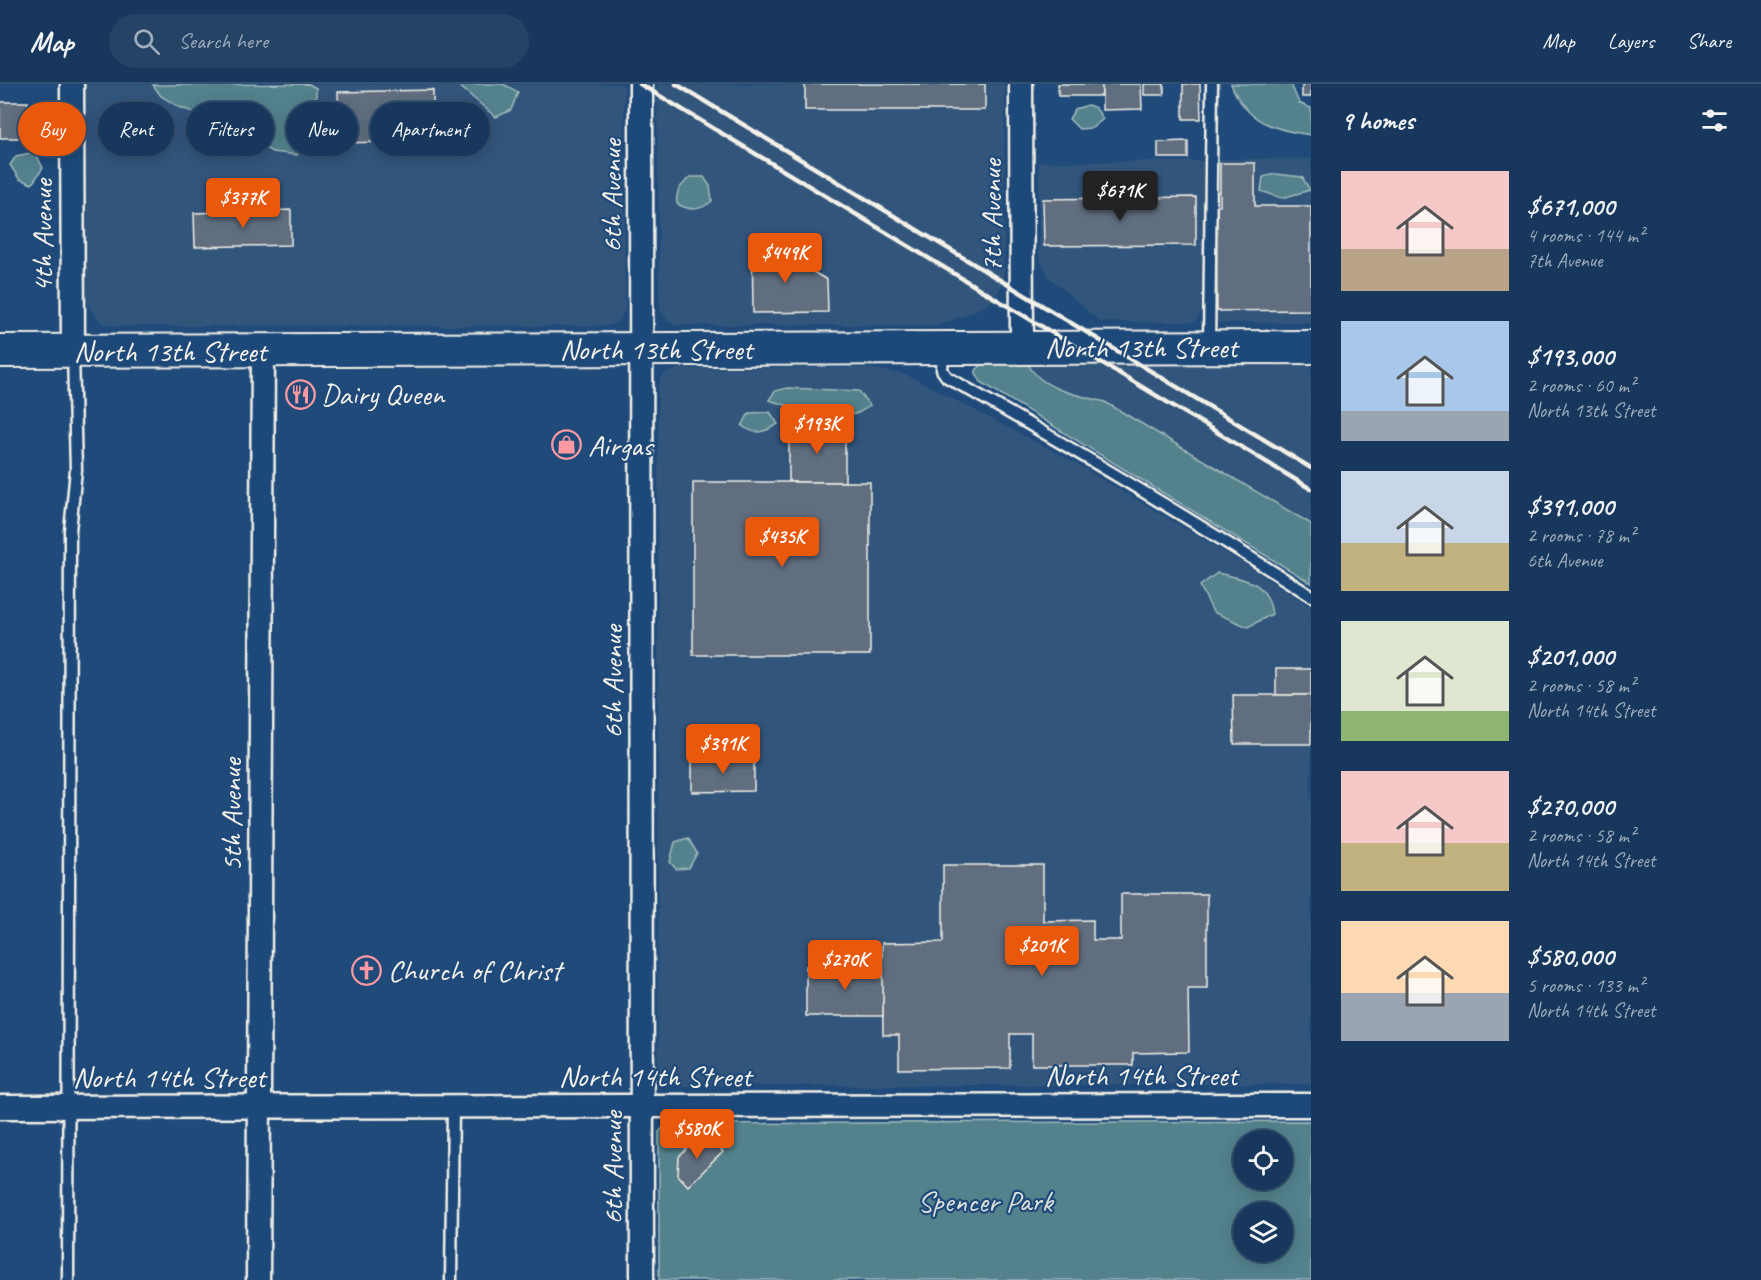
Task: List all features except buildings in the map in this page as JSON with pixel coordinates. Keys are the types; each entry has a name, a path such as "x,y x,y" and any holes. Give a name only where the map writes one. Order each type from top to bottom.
{"main road":[{"name":"North 13th Street","path":"0,351 1311,347"}],"street":[{"name":"4th Avenue","path":"72,84 73,351"},
{"name":"6th Avenue","path":"641,84 642,1280"},
{"name":"7th Avenue","path":"1021,84 1022,348"},
{"name":"5th Avenue","path":"258,1280 263,351"},
{"name":"North 14th Street","path":"0,1107 1311,1105"}],"lane":[{"path":"1209,347 1212,84"},
{"path":"943,348 942,370 947,377 1068,446 1311,596"},
{"path":"68,1280 70,531 76,470 73,351"},
{"path":"451,1280 453,1106"}],"shaded area":[{"path":"83,84 624,84 625,309 615,324 606,326 113,326 101,322 91,310 85,296 84,156 86,156 86,102 83,102"},
{"path":"657,84 1005,84 1004,274 1002,285 992,301 981,308 937,325 676,325 668,321 661,312 659,299"},
{"path":"1216,159 1311,159 1311,322 1219,323 1214,315"},
{"path":"1207,161 1204,286 1200,316 1194,322 1100,322 1048,276 1039,258 1039,162"},
{"path":"1028,364 1311,365 1311,524 1105,402 1068,393 1034,375"},
{"path":"679,368 866,368 904,374 1068,459 1248,566 1311,607 1311,1084 665,1086 661,1084 658,1074 658,388 665,373"}],"green space":[{"path":"309,84 316,88 316,102 286,102 286,154 274,152 274,102 186,102 186,110 161,96 153,85"},
{"path":"457,84 503,84 518,92 511,110 496,117 490,112 490,102 478,102"},
{"path":"1231,84 1291,84 1299,103 1311,108 1311,135 1273,127 1262,122 1244,107"},
{"path":"1088,105 1096,108 1103,119 1092,128 1079,129 1069,119 1075,109"},
{"path":"16,156 37,156 43,168 32,184 19,179 10,165"},
{"path":"1275,174 1302,177 1310,190 1282,198 1261,191 1263,177"},
{"path":"690,177 704,177 710,186 712,201 703,207 691,209 677,204 678,192"},
{"path":"984,363 1028,364 1034,373 1051,386 1105,402 1311,524 1311,583 981,382 976,370"},
{"path":"787,388 859,391 870,406 858,413 839,415 801,409 769,400 775,391"},
{"path":"770,412 778,424 769,429 756,432 742,426 749,413"},
{"path":"1217,573 1254,583 1265,594 1272,614 1248,627 1213,612 1200,586"},
{"path":"688,838 697,853 689,868 676,869 670,862 675,842"},
{"name":"Spencer Park","path":"1311,1121 1311,1280 659,1280 659,1132 666,1124"}],"railway":[{"path":"640,84 1311,489"},
{"path":"676,84 1311,468"}],"place":[{"name":"Dairy Queen","path":"300,394"},
{"name":"Airgas","path":"567,445"},
{"name":"Church of Christ","path":"367,970"}]}
